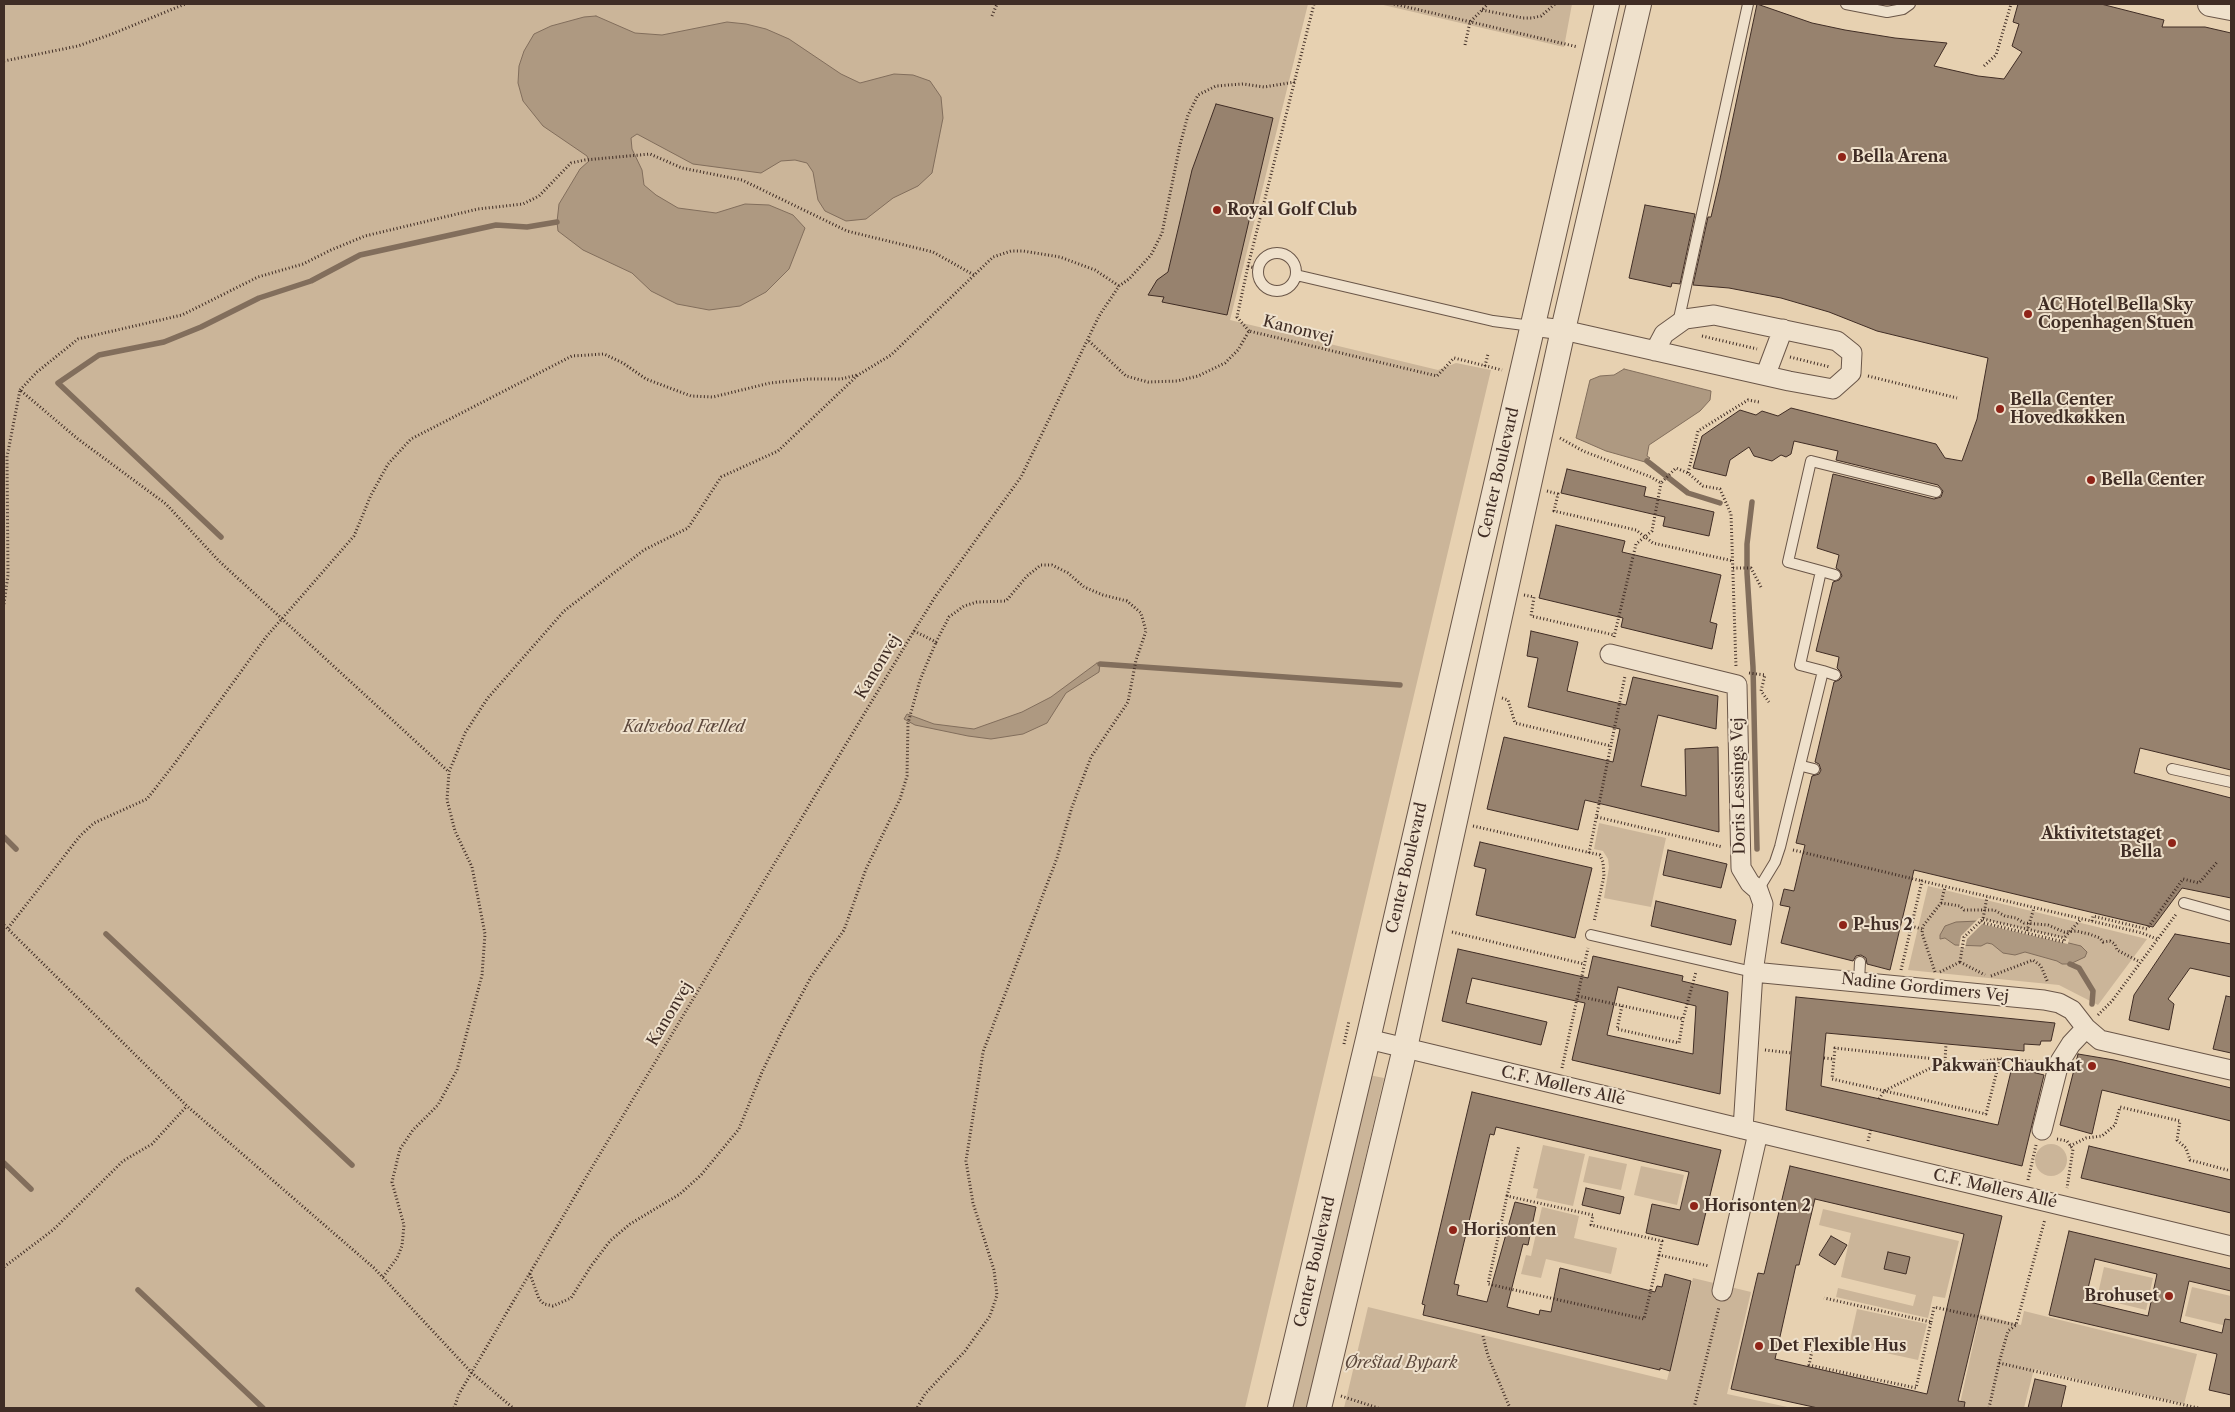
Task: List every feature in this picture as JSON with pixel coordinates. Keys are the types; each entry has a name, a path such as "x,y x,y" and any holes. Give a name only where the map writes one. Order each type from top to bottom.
{"street":[{"name":"Center Boulevard","path":"1280,1408 1368,1039 1607,4"},
{"name":"Center Boulevard","path":"1321,1400 1405,1048 1563,330 1639,4"},
{"path":"2210,4 2231,8"},
{"path":"1532,326 1563,330 1655,351 1833,389 1851,372 1852,353 1837,341 1714,315 1685,319 1664,334 1655,351"},
{"path":"1766,374 1783,329"},
{"path":"1610,654 1737,685"},
{"name":"Doris Lessings Vej","path":"1737,685 1741,868 1750,883 1758,890"},
{"path":"1722,1291 1750,1131 1748,1048 1753,972 1763,904 1758,890"},
{"name":"Nadine Gordimers Vej","path":"1753,972 1859,972 2055,1002 2072,1010 2086,1028 2100,1040 2231,1070"},
{"path":"2041,1133 2059,1063 2070,1044 2086,1028"},
{"name":"C.F. Møllers Allé","path":"1368,1039 2231,1246"}],"lane":[{"path":"1678,324 1748,4"},
{"path":"1846,4 1887,12 1903,9 1910,4"},
{"path":"1280,254 1290,259 1294,264 1296,275 1294,281 1285,290 1273,291 1263,285 1253,267 1268,255 1280,254"},
{"path":"1296,275 1493,321 1532,326"},
{"path":"1835,575 1788,562 1811,461 1936,492"},
{"path":"1821,571 1800,665 1835,675"},
{"path":"1758,890 1775,862 1780,847 1802,766 1823,671"},
{"path":"1802,766 1814,769"},
{"path":"2172,769 2231,782"},
{"path":"2184,903 2231,916"},
{"path":"1591,935 1753,972"}],"path":[{"path":"4,61 78,46 185,4"},
{"path":"992,16 997,4"},
{"path":"1249,331 1237,317 1253,267 1314,4"},
{"path":"1394,4 1581,48"},
{"path":"1465,46 1470,22 1488,4"},
{"path":"1482,10 1532,18 1542,16 1555,4"},
{"path":"1984,66 1996,55 2011,4"},
{"path":"1089,341 1099,316 1119,286 1129,279 1151,255 1162,232 1180,144 1188,115 1198,95 1216,86 1243,84 1264,87 1295,82"},
{"path":"4,604 8,575 7,457 20,390 37,372 78,340 182,314 258,277 303,264 365,236 478,209 523,204 540,196 571,163 584,160 650,154 682,168 702,174 729,176 742,180 847,231 933,252 974,275"},
{"path":"382,1277 397,1258 402,1246 404,1226 392,1182 400,1150 413,1130 438,1105 457,1070 482,975 486,934 472,868 455,831 447,800 450,772 465,733 487,699 564,611 644,550 688,528 722,477 778,451 858,375 891,355 993,258 1011,251 1023,251 1070,259 1095,270 1119,286"},
{"path":"1678,324 1688,333 1957,398"},
{"name":"Kanonvej","path":"454,1408 459,1394 530,1274 914,631 935,597 1021,477 1089,341 1126,376 1148,382 1177,381 1198,376 1225,363 1238,350 1249,331 1437,376 1454,358 1505,371"},
{"path":"8,928 94,823 147,799 266,637 354,536 371,495 388,464 411,440 572,356 604,354 623,363 646,379 691,396 713,397 770,383 809,379 841,379 858,375"},
{"path":"1485,366 1488,354"},
{"path":"20,390 78,439 166,504 219,561 450,772"},
{"path":"1688,473 1698,431 1748,400 1760,402"},
{"path":"1542,428 1583,452 1662,482"},
{"path":"1610,654 1636,544 1652,531 1662,482 1676,468 1688,473 1702,486 1720,489 1731,514 1737,685"},
{"path":"1544,491 1558,494 1554,511 1636,530 1653,543 1733,561"},
{"path":"530,1274 539,1299 544,1304 553,1306 571,1298 591,1266 610,1241 630,1224 680,1194 701,1175 740,1129 762,1072 782,1031 811,977 844,930 866,869 900,799 908,776 908,723 920,680 949,617 964,606 977,602 1006,601 1027,576 1041,565 1052,565 1068,573 1084,587 1103,595 1127,601 1141,613 1146,631 1136,660 1128,702 1091,757 1072,807 1057,858 983,1052 966,1161 972,1203 994,1270 997,1295 990,1316 965,1351 925,1394 917,1408"},
{"path":"1733,568 1748,567 1754,570 1761,587"},
{"path":"1506,590 1534,598 1531,616 1614,635"},
{"path":"914,631 936,642"},
{"path":"1589,853 1628,658"},
{"path":"1756,673 1765,675 1762,691 1769,702"},
{"path":"1483,694 1508,700 1515,723 1611,746"},
{"path":"1597,817 1741,851"},
{"path":"1455,822 1589,853 1600,856 1603,862 1604,876 1558,1085"},
{"path":"1780,847 2092,921 2157,939"},
{"path":"2092,921 2093,916 2147,929 2183,880 2200,883 2218,860"},
{"path":"1899,978 1922,881"},
{"path":"1935,974 1922,929 1941,903 1945,887"},
{"path":"1960,962 1964,937 1982,919 1987,897"},
{"path":"1941,903 1960,906 1964,910 1985,909 2016,918 2024,923 2048,925 2064,932 2089,934 2100,938 2103,942 2110,941 2117,950 2140,962"},
{"path":"2086,1028 2112,1001 2184,903"},
{"path":"2027,930 2034,908"},
{"path":"1982,919 1984,923 2027,930 2064,942 2065,937 2081,919"},
{"path":"4,925 187,1106 382,1277 472,1373 513,1408"},
{"path":"1911,926 1922,929"},
{"path":"1432,927 1584,964"},
{"path":"1622,1006 1617,1029 1679,1043 1683,1019 1699,959"},
{"path":"1960,962 1989,977 2034,960 2041,966 2055,1002"},
{"path":"1927,973 1935,974 1960,962"},
{"path":"1899,978 1910,971"},
{"path":"1578,996 1683,1019"},
{"path":"1945,1061 1946,1044"},
{"path":"1748,1048 1792,1053"},
{"path":"2000,1059 1986,1114 1832,1079 1835,1048 1959,1064 2000,1059 2059,1063"},
{"path":"1824,1058 1834,1059"},
{"path":"1879,1099 1884,1091 1945,1061"},
{"path":"4,1267 53,1230 123,1161 152,1144 187,1106"},
{"path":"2070,1146 2086,1138 2102,1136 2115,1126 2120,1107 2180,1121 2177,1140 2186,1148 2190,1160 2231,1171"},
{"path":"1989,1408 2008,1331 2016,1325 2073,1149 2067,1141 2041,1133 2025,1197"},
{"path":"1507,1196 1593,1215 1591,1225 1662,1241 1644,1319 1488,1284 1507,1196 1519,1145"},
{"path":"1659,1255 1727,1270"},
{"path":"1694,1408 1722,1291"},
{"path":"1824,1298 1931,1322"},
{"path":"1812,1351 1809,1365 1916,1388 1934,1307 2016,1325"},
{"path":"1483,1336 1488,1356 1510,1408"},
{"path":"1999,1363 2198,1408"},
{"path":"1321,1400 1378,1408"}],"green space":[{"name":"Kalvebod Fælled","path":"4,4 1308,4 1230,320 1438,370 1456,363 1491,370 1245,1408 4,1408"},
{"path":"1379,4 1572,4 1564,47"},
{"path":"1599,823 1666,838 1651,907 1604,898 1609,867 1608,859 1603,851 1594,849"},
{"path":"1928,886 2147,939 2098,1005 2059,985 1908,970"},
{"path":"1369,1075 1384,1078 1307,1408 1292,1408"},
{"path":"2051,1144 2062,1149 2067,1160 2062,1171 2051,1176 2040,1171 2035,1160 2040,1149"},
{"path":"1543,1145 1585,1154 1573,1206 1536,1198 1538,1189 1533,1188"},
{"path":"1589,1156 1627,1164 1621,1190 1583,1182"},
{"path":"1641,1166 1684,1175 1677,1205 1634,1195"},
{"path":"1542,1207 1579,1216 1574,1238 1617,1248 1611,1274 1546,1259 1541,1278 1521,1274 1526,1255 1531,1256"},
{"path":"1823,1209 1959,1241 1945,1298 1933,1296 1928,1318 1836,1297 1838,1288 1913,1306 1916,1295 1841,1277 1851,1233 1819,1225"},
{"path":"2104,1267 2153,1278 2146,1310 2097,1298"},
{"name":"Ørestad Bypark","path":"1693,1278 1751,1292 1727,1394 1792,1408 1344,1408 1368,1307 1667,1380"},
{"path":"2192,1287 2231,1296 2231,1327 2185,1316"},
{"path":"1857,1309 1927,1324 1918,1360 1849,1345"},
{"path":"2024,1311 2197,1354 2184,1404 2034,1369 2024,1408 1959,1408 1980,1314 2021,1325"}],"shaded area":[{"path":"596,16 635,33 662,35 727,22 746,24 766,29 789,39 841,74 860,83 894,74 913,75 930,81 941,97 943,118 932,173 918,186 893,198 866,219 846,221 825,211 818,200 813,172 807,163 795,160 781,161 761,173 693,164 637,134 631,138 632,149 642,170 644,185 656,195 678,208 716,213 745,204 769,205 793,215 805,228 789,269 766,292 740,306 709,310 677,304 651,291 632,273 583,250 558,231 559,204 580,169 589,161 587,156 543,126 523,101 518,83 519,66 524,51 534,34 551,26 584,17"},
{"path":"1624,369 1711,391 1710,400 1700,411 1649,445 1647,456 1650,458 1645,462 1606,451 1576,438 1590,380 1600,376 1614,375"},
{"path":"1097,663 1100,664 1099,672 1066,693 1047,723 1023,734 991,739 915,725 904,719 907,714 934,724 974,729 1022,712 1051,697"},
{"path":"1979,921 2081,946 2087,952 2085,957 2070,964 2062,964 2025,952 2015,955 2003,953 1992,944 1987,943 1981,946 1955,945 1945,938 1940,939 1945,926 1956,922"}],"pier":[{"path":"1979,918 2069,939 2068,944 1982,924 1967,939 1965,948 1959,947 1961,936"}],"building":[{"name":"Bella Center","path":"1757,4 1812,23 1845,30 1895,38 1947,43 1934,66 1978,76 2004,79 2022,52 2012,46 2019,24 2013,22 2018,4 2101,4 2164,20 2162,27 2205,27 2231,33 2231,770 2140,748 2134,773 2231,798 2231,898 2182,888 2153,927 1914,870 1890,970 1867,964 1866,958 1861,955 1856,956 1853,961 1781,943 1790,907 1780,905 1784,889 1794,891 1805,845 1796,843 1812,776 1819,774 1821,770 1819,764 1815,762 1834,682 1842,677 1837,668 1839,657 1816,651 1833,582 1839,580 1842,576 1836,568 1839,555 1817,548 1833,474 1934,499 1941,497 1943,491 1938,485 1836,460 1838,451 1794,441 1791,454 1786,457 1781,455 1772,461 1754,456 1749,447 1730,460 1726,476 1693,468 1702,436 1740,410 1756,415 1762,411 1778,416 1791,408 1936,444 1945,458 1962,461 1977,419 1988,358 1877,331 1829,312 1781,298 1729,288 1693,285 1708,217 1711,217 1720,179"},
{"name":"Royal Golf Club","path":"1216,104 1273,118 1227,315 1162,302 1164,297 1148,295 1157,280 1168,272 1192,170"},
{"path":"1645,205 1695,214 1680,284 1672,283 1671,287 1629,278"},
{"path":"1567,469 1646,487 1644,496 1714,512 1709,536 1663,526 1665,517 1561,493"},
{"path":"1556,525 1625,541 1622,552 1721,575 1710,622 1717,624 1712,649 1621,627 1623,618 1539,598"},
{"path":"1531,631 1578,642 1567,691 1626,705 1633,677 1718,696 1716,729 1658,715 1641,786 1686,796 1685,749 1718,747 1719,832 1585,800 1578,830 1487,809 1504,737 1613,762 1620,729 1528,707 1538,658 1527,656"},
{"path":"1480,842 1592,868 1575,938 1476,915 1486,869 1474,866"},
{"path":"1668,850 1727,864 1721,888 1663,875"},
{"path":"1656,901 1736,920 1731,945 1651,926"},
{"path":"2175,934 2231,944 2231,977 2190,968 2168,999 2174,1004 2169,1030 2129,1020 2134,995"},
{"path":"1458,949 1588,978 1593,956 1683,976 1682,981 1728,992 1720,1094 1572,1060 1585,1003 1472,978 1466,1003 1547,1022 1541,1045 1442,1021","holes":["1618,987 1696,1006 1693,1054 1607,1035"]},
{"path":"2226,996 2231,997 2231,1053 2213,1049"},
{"path":"1796,997 2055,1023 2051,1041 2041,1041 2040,1045 2024,1044 2024,1051 1826,1033 1821,1086 1998,1125 2012,1067 2044,1075 2022,1166 1786,1110"},
{"path":"2078,1054 2114,1060 2231,1088 2231,1121 2102,1090 2092,1134 2060,1125"},
{"path":"1472,1092 1721,1150 1698,1245 1646,1233 1652,1204 1680,1210 1689,1172 1496,1127 1494,1135 1490,1134 1454,1284 1459,1285 1457,1295 1487,1302 1515,1202 1536,1207 1528,1245 1523,1244 1507,1307 1539,1315 1540,1310 1551,1312 1560,1268 1655,1292 1657,1286 1662,1287 1665,1274 1691,1281 1670,1371 1423,1315 1425,1305 1422,1304"},
{"path":"2089,1146 2231,1180 2231,1213 2081,1178"},
{"path":"1790,1166 2002,1216 1958,1401 1965,1402 1964,1408 1818,1408 1731,1389 1758,1273 1764,1274","holes":["1815,1199 1964,1234 1927,1394 1775,1359 1796,1265 1799,1265"]},
{"path":"1586,1188 1624,1197 1620,1214 1582,1205"},
{"name":"Brohuset","path":"2069,1231 2231,1269 2231,1291 2189,1281 2180,1322 2222,1333 2225,1319 2231,1320 2231,1395 2209,1390 2217,1354 2049,1315","holes":["2095,1259 2157,1274 2148,1316 2085,1301"]},
{"path":"1831,1236 1847,1245 1835,1265 1819,1255"},
{"path":"1888,1252 1910,1257 1906,1274 1884,1269"},
{"path":"2035,1379 2066,1386 2061,1408 2028,1408"}],"waterway":[{"path":"221,537 58,383 99,355 164,342 201,327 259,298 311,281 360,255 496,225 527,227 557,222"},
{"path":"1647,461 1688,493 1720,503"},
{"path":"1752,502 1747,544 1747,573 1753,667 1757,849"},
{"path":"1100,664 1400,685"},
{"path":"4,837 16,849"},
{"path":"106,934 352,1165"},
{"path":"2070,964 2079,968 2093,991 2092,1004"},
{"path":"4,1163 31,1189"},
{"path":"138,1290 263,1408"}],"place":[{"name":"Bella Arena","path":"1842,157"},
{"name":"Royal Golf Club","path":"1217,210"},
{"name":"AC Hotel Bella Sky Copenhagen Stuen","path":"2028,314"},
{"name":"Bella Center Hovedkøkken","path":"2000,409"},
{"name":"Bella Center","path":"2091,480"},
{"name":"Aktivitetstaget Bella","path":"2172,843"},
{"name":"P-hus 2","path":"1843,925"},
{"name":"Pakwan Chaukhat","path":"2092,1066"},
{"name":"Horisonten 2","path":"1694,1206"},
{"name":"Horisonten","path":"1453,1230"},
{"name":"Brohuset","path":"2169,1296"},
{"name":"Det Flexible Hus","path":"1759,1346"}]}
